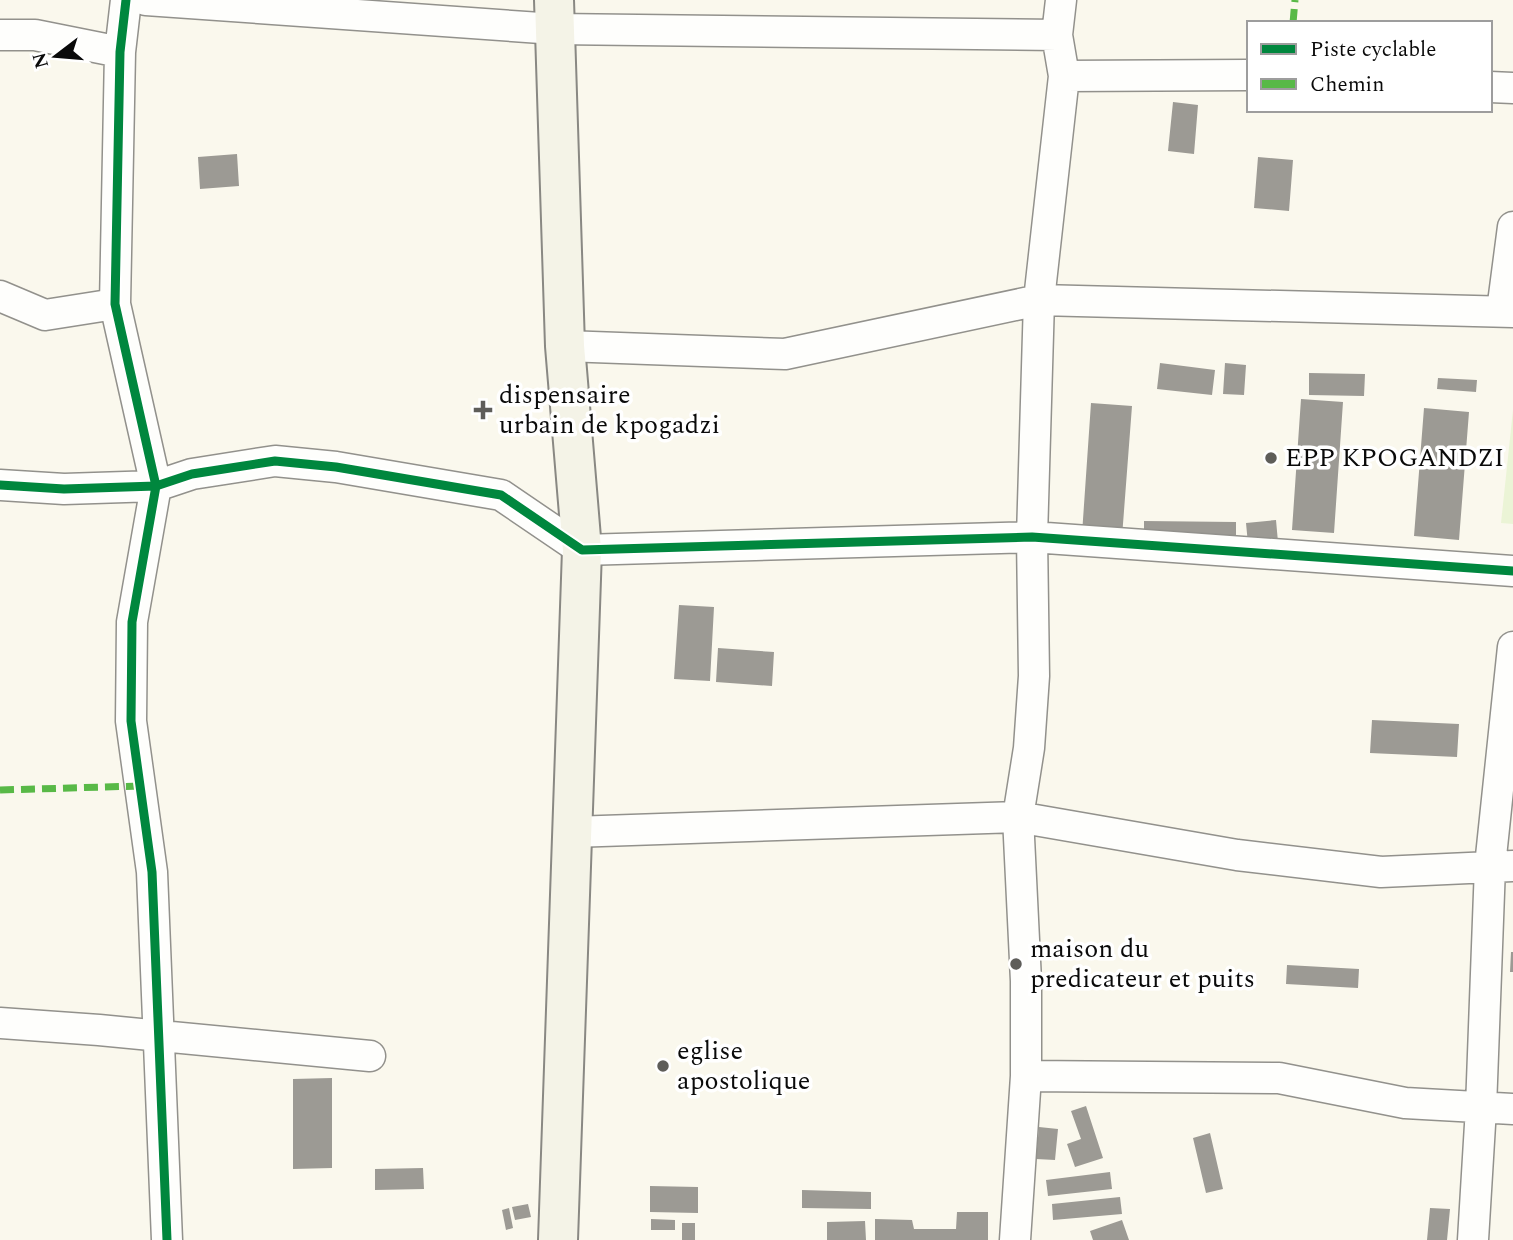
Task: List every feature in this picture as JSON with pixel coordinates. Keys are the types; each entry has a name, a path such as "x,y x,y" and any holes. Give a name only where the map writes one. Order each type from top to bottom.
{"street":[{"path":"126,0 120,52 115,304 156,486 132,622 131,721 152,872 167,1240"},
{"path":"146,0 1057,35"},
{"path":"1015,1240 1026,1076 1026,981 1018,817 1029,748 1034,676 1032,537 1039,300 1065,76 1057,35 1061,0"},
{"path":"555,15 565,346 582,551 558,1240"},
{"path":"0,35 35,36 120,52"},
{"path":"1065,76 1247,75"},
{"path":"1492,87 1513,88"},
{"path":"565,346 785,354 1039,300 1507,311 1513,227"},
{"path":"0,296 45,315 115,304"},
{"path":"0,485 64,489 156,486 192,474 275,461 336,467 501,495 582,551 1032,537 1513,571"},
{"path":"1473,1240 1502,866 1513,647"},
{"path":"572,832 1018,817 1237,855 1381,872 1502,866"},
{"path":"0,1023 370,1056"},
{"path":"1026,1076 1279,1079 1405,1103 1513,1109"}],"green space":[{"path":"1513,410 1513,524 1501,523"}],"building":[{"path":"1173,102 1198,105 1194,154 1168,151"},
{"path":"237,154 239,186 200,189 198,157"},
{"path":"1258,157 1293,160 1289,211 1254,208"},
{"path":"1160,363 1215,370 1212,395 1157,389"},
{"path":"1225,363 1246,365 1244,395 1223,394"},
{"path":"1309,373 1365,374 1364,396 1309,395"},
{"path":"1438,378 1477,380 1476,392 1437,389"},
{"path":"1301,399 1343,402 1334,533 1292,530"},
{"path":"1091,403 1132,406 1122,537 1082,534"},
{"path":"1424,408 1469,412 1459,540 1414,536"},
{"path":"1276,520 1278,542 1248,544 1246,523"},
{"path":"1144,521 1236,522 1236,545 1144,544"},
{"path":"679,605 714,607 710,681 674,679"},
{"path":"718,648 774,652 772,686 716,682"},
{"path":"1372,720 1459,724 1457,757 1370,753"},
{"path":"1513,952 1513,972 1510,972"},
{"path":"1287,965 1359,969 1358,988 1286,984"},
{"path":"332,1078 332,1168 293,1169 293,1079"},
{"path":"1086,1106 1103,1158 1075,1167 1067,1144 1081,1139 1071,1111"},
{"path":"1039,1127 1058,1129 1055,1160 1036,1159"},
{"path":"1210,1133 1223,1189 1206,1193 1193,1138"},
{"path":"423,1168 424,1189 375,1190 375,1169"},
{"path":"1110,1172 1112,1189 1048,1196 1046,1180"},
{"path":"650,1186 698,1187 698,1213 650,1212"},
{"path":"802,1190 871,1192 871,1209 802,1208"},
{"path":"1120,1197 1122,1214 1053,1220 1052,1204"},
{"path":"528,1204 531,1217 515,1220 512,1207"},
{"path":"509,1208 513,1228 506,1230 502,1210"},
{"path":"1430,1208 1450,1209 1447,1240 1427,1240"},
{"path":"957,1212 988,1212 988,1240 875,1240 875,1219 912,1220 914,1229 956,1229"},
{"path":"651,1219 675,1220 675,1230 651,1230"},
{"path":"1122,1220 1129,1240 1093,1240 1090,1231"},
{"path":"865,1221 866,1240 827,1240 827,1222"},
{"path":"682,1223 695,1223 695,1240 682,1240"}],"marked path":[{"path":"1293,21 1295,0"},
{"path":"0,790 140,786"}],"cycle path":[{"path":"126,0 120,52 115,304 156,486 132,622 131,721 152,872 167,1240"},
{"path":"0,485 64,489 156,486 192,474 275,461 336,467 501,495 582,550 1032,537 1513,571"}],"place":[{"name":"dispensaire urbain de kpogadzi","path":"483,410"},
{"name":"EPP KPOGANDZI","path":"1271,458"},
{"name":"maison du predicateur et puits","path":"1016,964"},
{"name":"eglise apostolique","path":"663,1066"}]}
